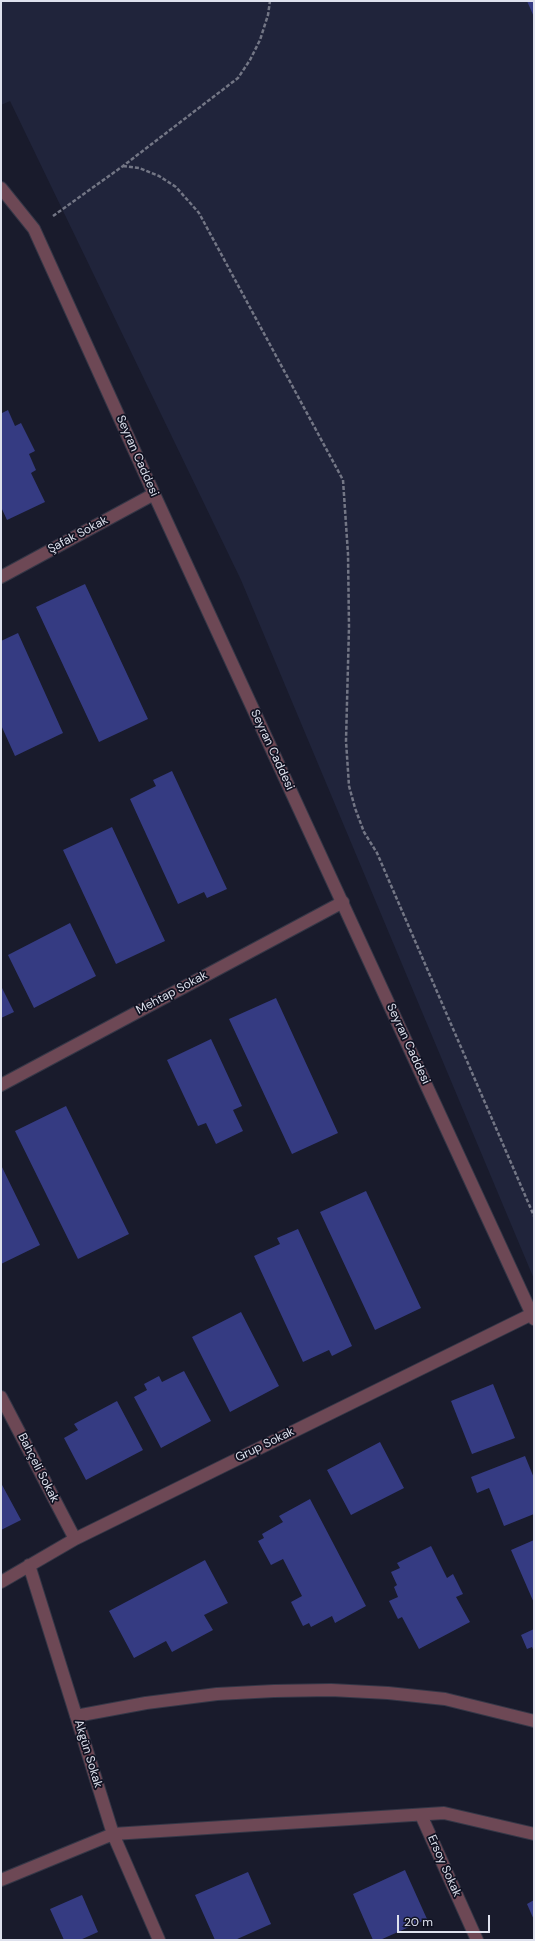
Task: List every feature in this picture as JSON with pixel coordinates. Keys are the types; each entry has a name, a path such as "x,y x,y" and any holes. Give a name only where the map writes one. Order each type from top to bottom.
{"street":[{"name":"Seyran Caddesi","path":"1,188 34,229 154,494 533,1316"},
{"name":"Şafak Sokak","path":"1,577 154,494"},
{"name":"Mehtap Sokak","path":"1,1085 343,902"},
{"name":"Grup Sokak","path":"1,1582 74,1539 533,1316"},
{"name":"Bahçeli Sokak","path":"1,1397 74,1539"},
{"name":"Akgün Sokak","path":"29,1565 113,1834 158,1940"},
{"path":"76,1716 146,1703 217,1694 331,1690 388,1693 445,1699 534,1721"},
{"path":"1,1880 113,1834 444,1813 534,1834"},
{"name":"Ersoy Sokak","path":"421,1815 478,1940"}],"path":[{"path":"34,229 123,166 238,78 250,60 260,40 268,15 270,1"},
{"path":"123,166 139,168 159,176 176,187 199,213 343,480 348,554 349,628 346,741 349,786 364,832 377,853 534,1216"}],"shaded area":[{"path":"1,1 534,1 534,1279 241,580 10,101 1,105"}],"building":[{"path":"527,1 534,1 534,17"},
{"path":"8,410 15,426 21,423 35,451 29,454 36,470 31,473 45,502 7,520 1,507 1,411 2,413"},
{"path":"85,584 148,719 99,742 36,607"},
{"path":"18,633 63,733 15,756 1,725 1,641"},
{"path":"172,771 227,889 207,898 204,892 178,904 130,799 156,786 153,780"},
{"path":"112,827 165,941 116,964 63,850"},
{"path":"70,923 96,976 34,1008 8,955"},
{"path":"1,986 14,1012 1,1018"},
{"path":"276,998 338,1133 292,1154 229,1019"},
{"path":"211,1039 242,1106 233,1110 243,1131 216,1144 206,1123 198,1126 167,1060"},
{"path":"66,1106 129,1234 78,1259 15,1131"},
{"path":"1,1165 40,1245 1,1264"},
{"path":"366,1191 421,1308 375,1330 320,1212"},
{"path":"298,1229 352,1346 332,1356 329,1350 303,1362 254,1256 280,1244 277,1238"},
{"path":"241,1312 279,1386 230,1412 192,1337"},
{"path":"184,1371 211,1421 161,1448 134,1397 147,1390 144,1384 159,1376 162,1382"},
{"path":"493,1384 515,1438 472,1454 451,1401"},
{"path":"117,1401 143,1450 86,1480 64,1438 78,1430 74,1424"},
{"path":"380,1442 404,1488 351,1515 327,1470"},
{"path":"525,1456 534,1478 534,1514 504,1526 489,1488 477,1493 471,1477"},
{"path":"1,1483 21,1520 1,1530"},
{"path":"310,1499 366,1606 335,1623 332,1616 311,1627 309,1623 303,1626 291,1602 302,1596 283,1559 271,1565 258,1541 264,1538 262,1534 283,1522 279,1516"},
{"path":"534,1540 534,1603 511,1550"},
{"path":"431,1546 447,1578 453,1574 463,1594 456,1597 470,1622 419,1649 402,1617 398,1619 389,1601 398,1597 394,1587 397,1585 391,1572 400,1568 397,1563"},
{"path":"205,1560 228,1603 204,1615 213,1630 172,1652 166,1641 134,1658 109,1611"},
{"path":"534,1629 534,1652 532,1647 527,1649 521,1635"},
{"path":"405,1870 427,1919 380,1940 373,1940 353,1894"},
{"path":"248,1872 271,1924 235,1940 215,1940 195,1895"},
{"path":"82,1895 98,1932 80,1940 64,1940 50,1909"},
{"path":"534,1900 534,1920 527,1904"}]}
